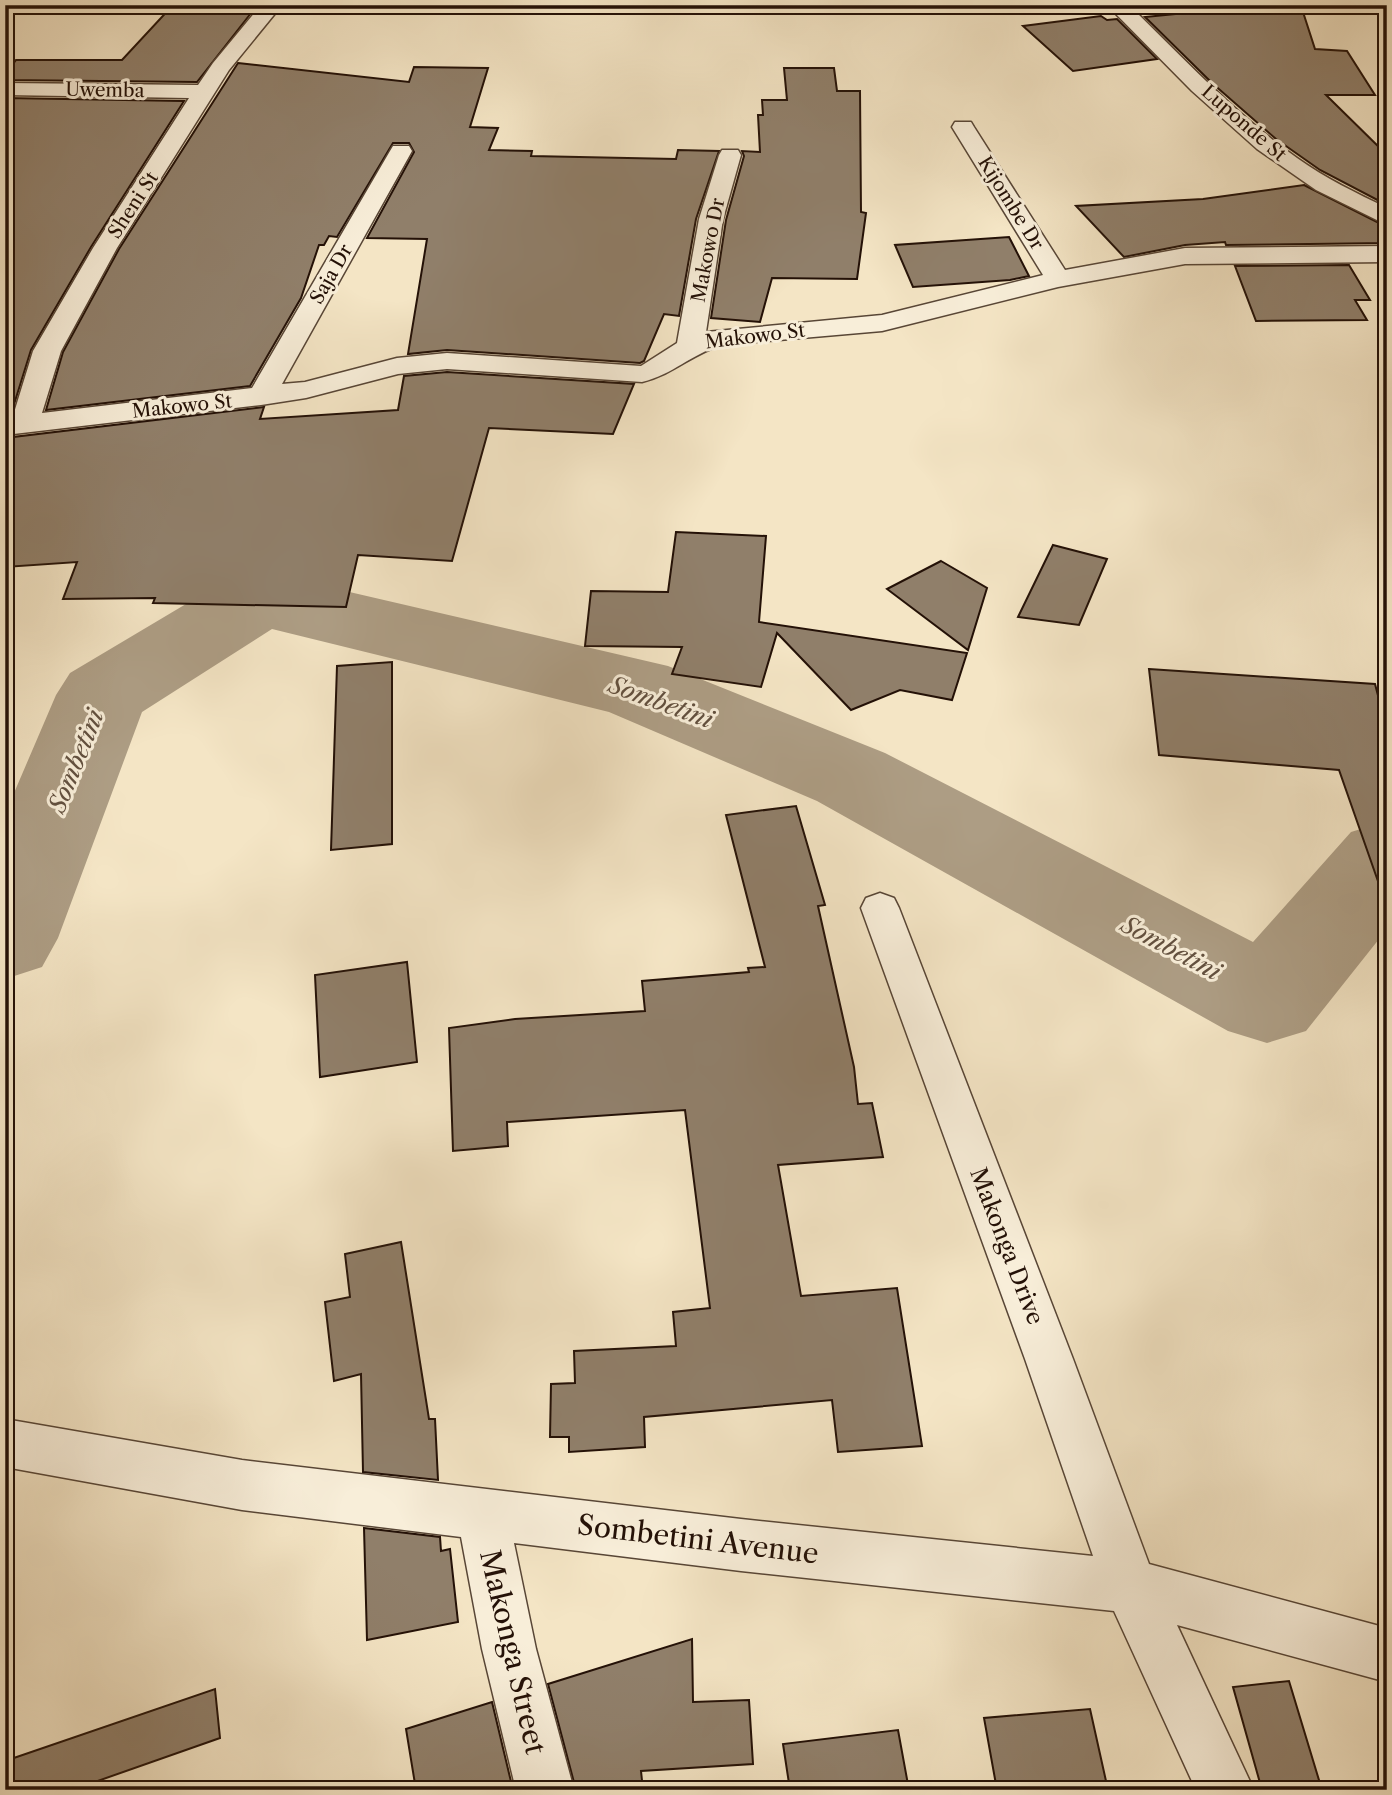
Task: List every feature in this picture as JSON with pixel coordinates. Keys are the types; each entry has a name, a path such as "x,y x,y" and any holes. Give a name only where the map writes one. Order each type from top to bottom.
{"street":[{"name":"Sheni St","path":"15,424 47,351 105,248 234,48 272,5"},
{"name":"Luponde St","path":"1117,5 1228,112 1289,162 1331,189 1387,218"},
{"name":"Uwemba","path":"5,89 204,92"},
{"name":"Kijombe Dr","path":"963,127 1058,279"},
{"name":"Saja Dr","path":"261,397 401,151"},
{"name":"Makowo Dr","path":"690,346 712,219 730,155"},
{"name":"Makowo St","path":"15,424 261,397 306,390 397,366 447,360 598,373 642,374 656,370 690,346 718,337 882,323 1058,279 1185,256 1387,254"},
{"name":"Makonga Drive","path":"880,908 1049,1359 1130,1586"},
{"name":"Sombetini Avenue","path":"5,1443 242,1485 755,1547 1130,1586 1387,1655"},
{"name":"Makonga Street","path":"482,1514 509,1649 545,1790"},
{"path":"1130,1586 1226,1790"}],"building":[{"path":"173,5 255,8 197,82 5,80 5,75 16,60 122,60"},
{"path":"1236,5 1291,5 1293,12 1303,12 1315,49 1347,51 1375,95 1326,95 1387,155 1387,205 1320,170 1276,139 1212,83 1145,17 1236,8"},
{"path":"1101,16 1107,20 1117,19 1157,59 1073,71 1023,26"},
{"path":"238,63 409,82 414,67 488,68 470,127 498,128 489,150 532,151 531,156 676,159 678,150 719,151 696,219 679,316 664,314 644,361 640,363 447,350 408,354 427,239 367,238 414,152 409,143 393,143 337,237 329,236 324,245 319,245 301,298 250,386 46,410 63,352 119,249"},
{"path":"784,68 834,68 837,91 860,91 861,212 866,213 857,279 772,278 760,322 711,318 726,220 744,156 742,151 760,152 758,115 763,115 762,100 787,100"},
{"path":"5,98 184,101 91,247 31,350 11,414 5,414"},
{"path":"1304,185 1387,227 1387,243 1226,245 1225,242 1185,245 1124,257 1076,206 1203,199"},
{"path":"1009,237 1029,276 1010,280 913,287 895,245"},
{"path":"1349,265 1370,300 1355,300 1367,320 1256,321 1235,266"},
{"path":"447,372 634,384 613,434 489,428 452,561 358,555 346,607 153,603 155,598 63,599 77,562 5,567 5,438 264,407 260,419 398,410 404,376"},
{"path":"676,532 766,536 759,622 967,653 952,700 900,690 851,710 777,633 761,687 672,674 682,647 585,646 591,591 668,592"},
{"path":"1053,545 1107,559 1079,625 1018,617"},
{"path":"941,561 987,588 968,650 887,589"},
{"path":"392,662 392,844 331,850 337,666"},
{"path":"1149,669 1375,684 1387,730 1387,886 1380,887 1339,770 1159,755"},
{"path":"796,806 825,905 818,906 854,1067 858,1104 872,1103 883,1157 778,1165 801,1296 897,1288 922,1446 838,1452 832,1400 644,1417 645,1447 569,1452 569,1437 550,1437 551,1384 575,1383 574,1351 676,1346 673,1312 710,1308 685,1110 507,1122 508,1146 453,1151 449,1028 515,1019 645,1011 642,981 749,972 748,968 765,967 726,815"},
{"path":"407,962 417,1062 320,1077 315,975"},
{"path":"401,1242 429,1419 435,1419 438,1480 363,1472 361,1374 334,1381 325,1302 350,1297 345,1254"},
{"path":"364,1528 440,1537 441,1551 450,1549 458,1622 367,1640"},
{"path":"692,1639 693,1702 749,1700 753,1764 641,1771 643,1790 576,1790 548,1684"},
{"path":"1289,1681 1322,1790 1262,1790 1233,1687"},
{"path":"215,1689 220,1738 72,1790 5,1790 5,1761"},
{"path":"492,1702 513,1790 416,1790 406,1729"},
{"path":"1090,1709 1108,1790 997,1790 984,1718"},
{"path":"898,1730 909,1790 790,1790 783,1744"}],"waterway":[{"name":"Sombetini","path":"5,938 102,695 259,598 636,688 851,777 1267,1000 1387,858"}]}
